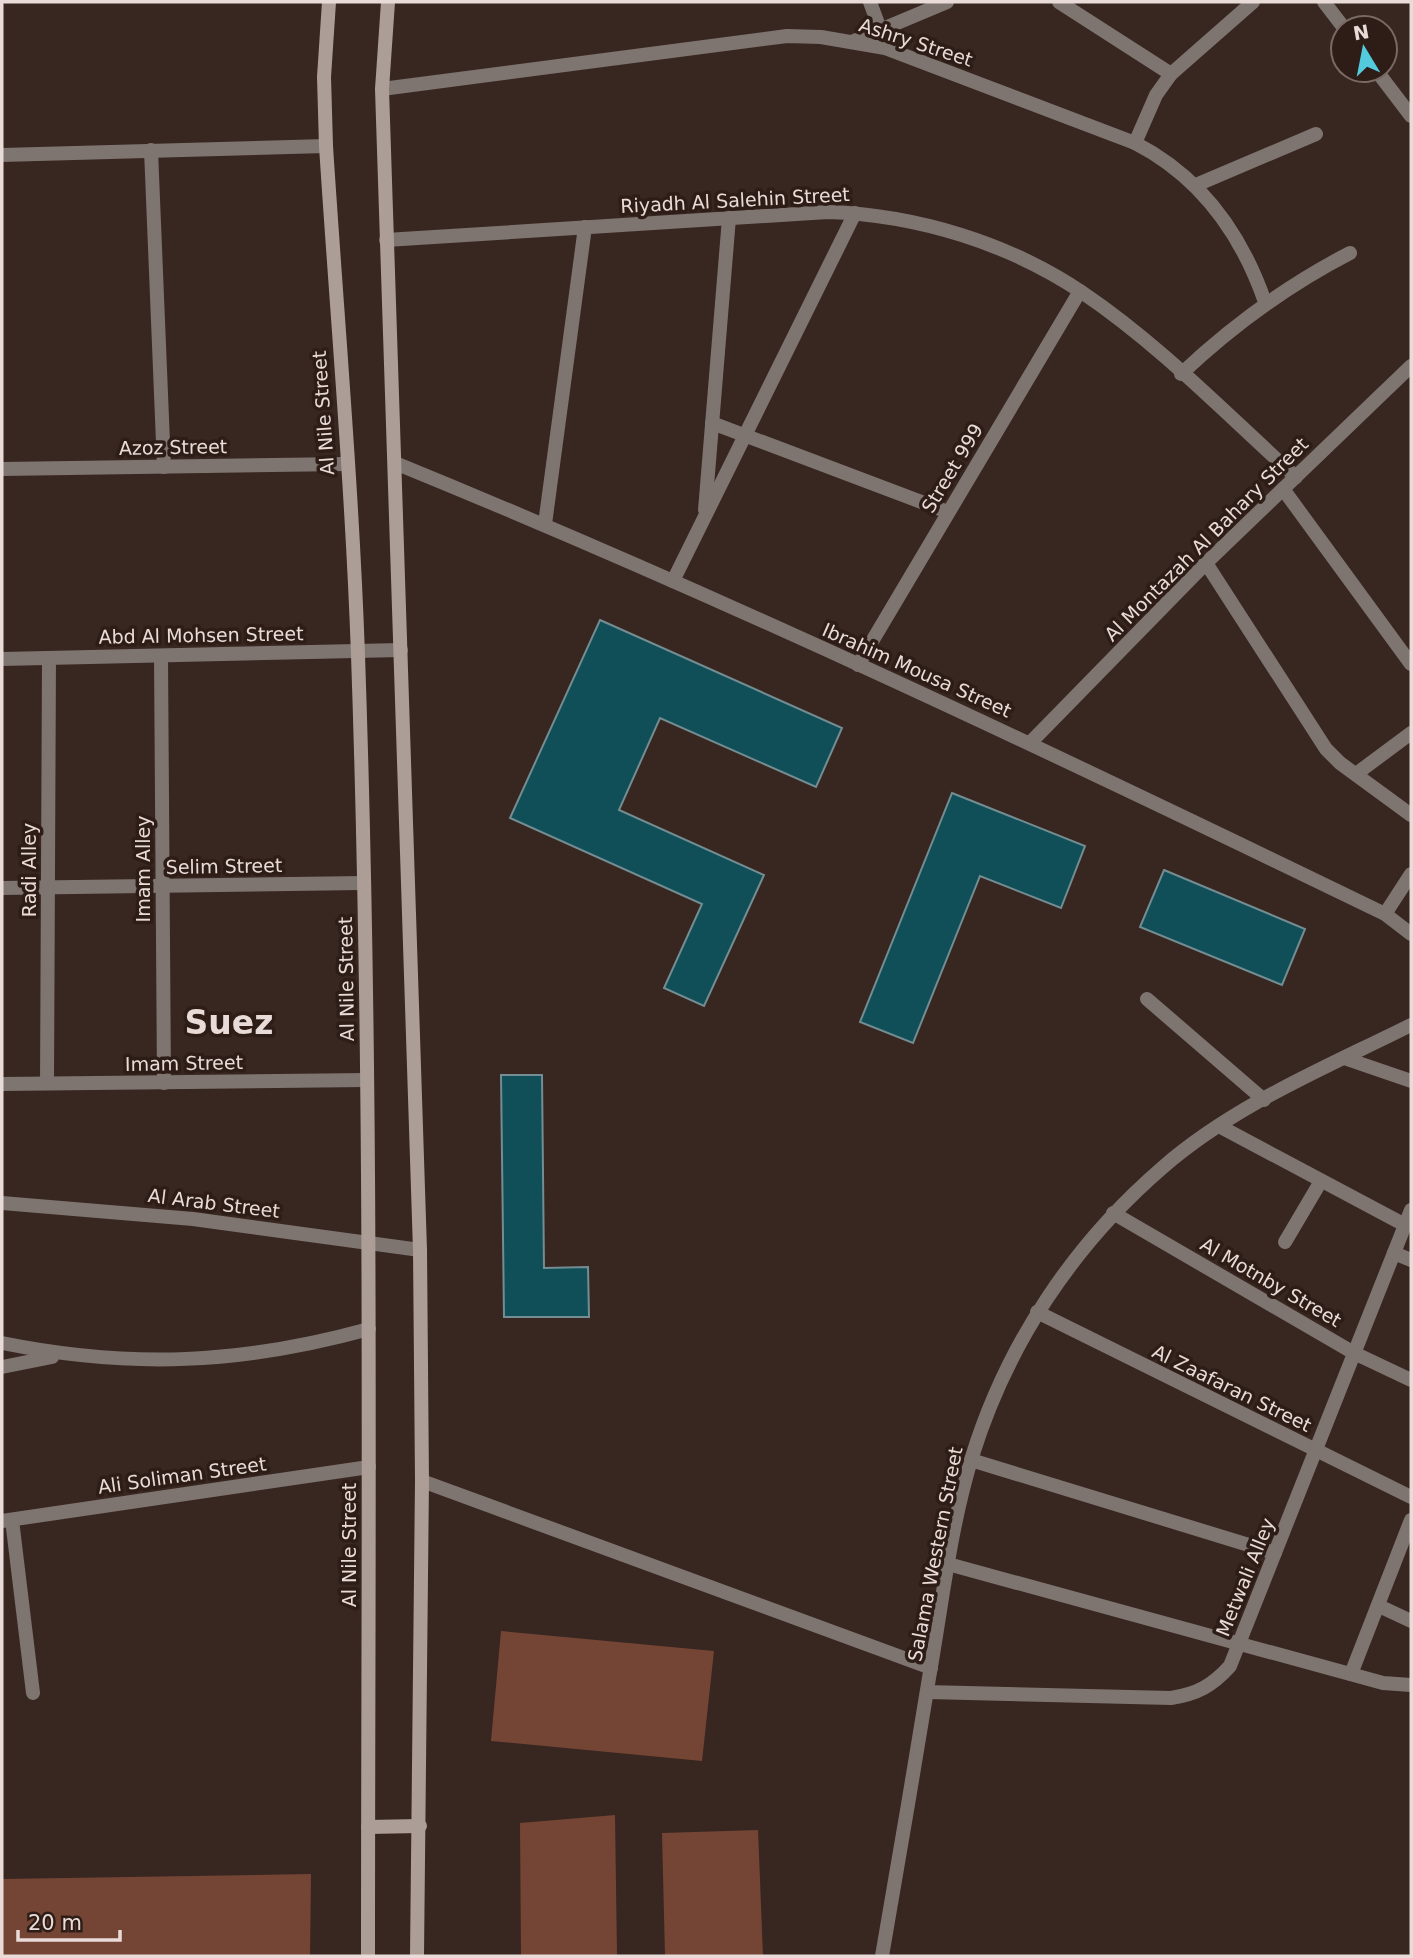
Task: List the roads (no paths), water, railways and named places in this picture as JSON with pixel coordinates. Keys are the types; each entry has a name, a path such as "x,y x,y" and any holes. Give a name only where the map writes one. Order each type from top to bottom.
{"main road":[{"name":"Al Nile Street","path":"329,2 324,77 326,146 358,651 367,1080 370,1243 368,1956"},
{"path":"388,2 382,89 420,1250 422,1480 417,1956"},
{"path":"368,1827 419,1826"}],"street":[{"path":"870,2 880,29"},
{"path":"854,41 947,2"},
{"path":"1059,2 1171,74"},
{"path":"1135,143 1150,106 1171,74 1253,2"},
{"name":"Ashry Street","path":"382,89 754,39 810,37 854,41 914,57 1135,143 1156,154 1196,185 1238,239 1265,302"},
{"path":"1387,84 1411,116"},
{"path":"1196,185 1316,134"},
{"path":"2,155 326,146"},
{"path":"151,150 163,467"},
{"path":"673,581 855,213"},
{"name":"Riyadh Al Salehin Street","path":"386,240 729,218 855,213 892,217 965,237 1035,266 1080,291 1122,322 1296,477"},
{"path":"705,517 729,218"},
{"path":"545,524 585,227"},
{"path":"1181,374 1221,336 1265,302 1350,253"},
{"name":"Street 999","path":"858,665 1080,291"},
{"name":"Al Montazah Al Bahary Street","path":"1031,743 1206,563 1411,366"},
{"path":"712,423 948,512"},
{"name":"Ibrahim Mousa Street","path":"396,463 545,524 1031,743 1385,914 1411,934"},
{"name":"Azoz Street","path":"2,469 346,464"},
{"path":"1283,489 1411,664"},
{"path":"1206,563 1326,749 1411,816"},
{"name":"Abd Al Mohsen Street","path":"2,659 401,650"},
{"name":"Imam Alley","path":"161,656 164,1083"},
{"name":"Radi Alley","path":"47,1083 49,658"},
{"path":"1356,774 1411,733"},
{"path":"1385,914 1411,874"},
{"name":"Selim Street","path":"2,888 363,883"},
{"path":"1147,999 1264,1100"},
{"name":"Salama Western Street","path":"882,1956 948,1564 971,1460 988,1409 1037,1312 1072,1261 1114,1213 1163,1166 1219,1126 1264,1100 1411,1025"},
{"path":"1343,1058 1411,1081"},
{"name":"Imam Street","path":"2,1084 367,1080"},
{"path":"1219,1126 1405,1225"},
{"path":"1285,1242 1321,1181"},
{"name":"Al Arab Street","path":"2,1203 193,1219 420,1250"},
{"name":"Metwali Alley","path":"927,1692 1171,1698 1194,1694 1215,1683 1230,1666 1411,1210"},
{"name":"Al Motnby Street","path":"1114,1213 1354,1353 1411,1380"},
{"path":"1394,1253 1411,1260"},
{"name":"Al Zaafaran Street","path":"1037,1312 1411,1497"},
{"path":"2,1343 62,1356 124,1361 187,1361 250,1356 312,1345 369,1329"},
{"path":"2,1367 62,1356"},
{"path":"971,1460 1275,1553"},
{"name":"Ali Soliman Street","path":"7,1520 369,1467"},
{"path":"422,1480 931,1668"},
{"path":"7,1520 33,1693"},
{"path":"1352,1674 1411,1520"},
{"path":"948,1564 1352,1674 1411,1685"},
{"path":"1379,1606 1411,1621"}],"district":[{"name":"Suez","path":"229,1022"}]}
